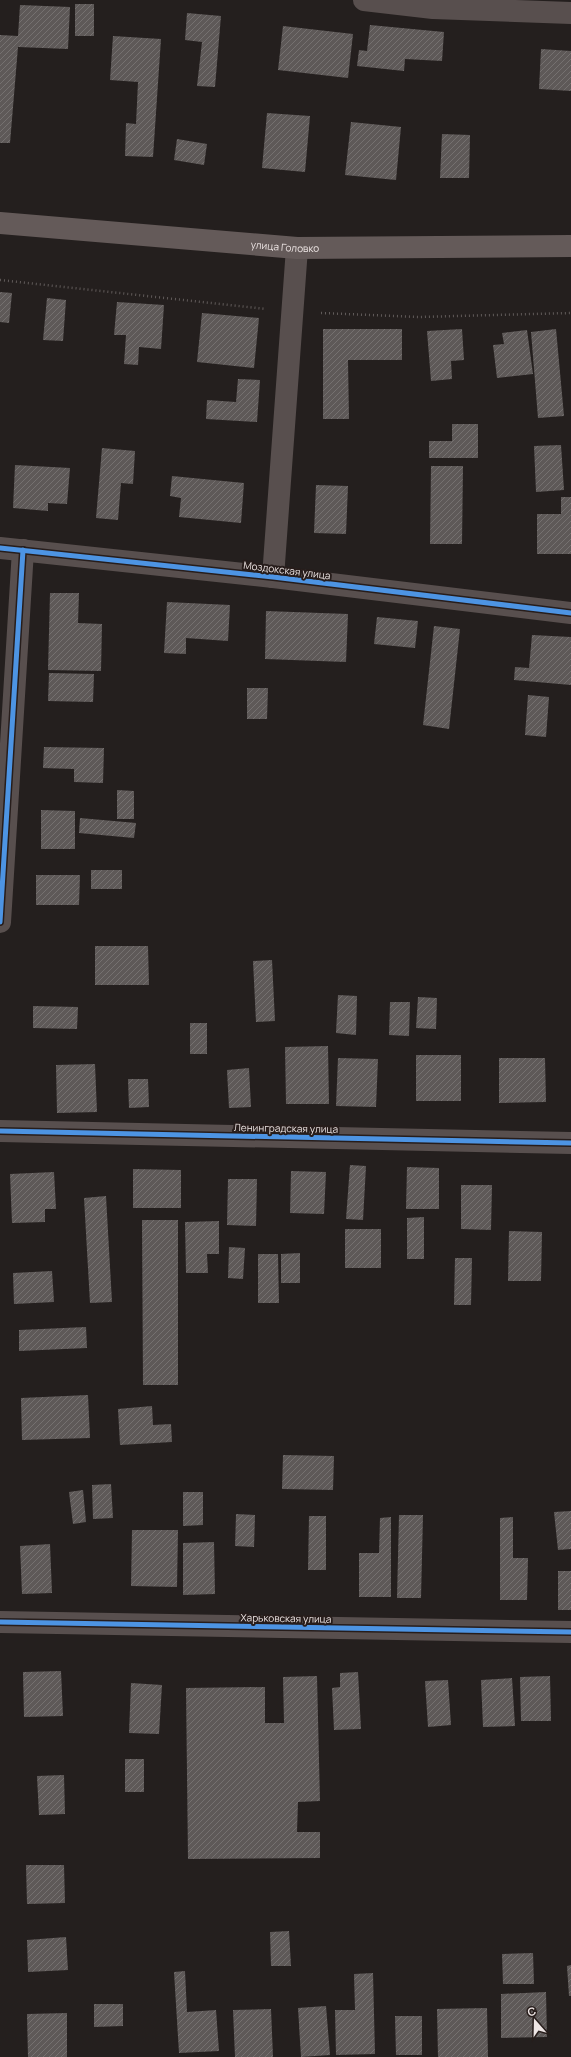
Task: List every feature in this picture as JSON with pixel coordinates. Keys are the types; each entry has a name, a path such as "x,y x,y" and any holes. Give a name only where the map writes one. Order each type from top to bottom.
{"main road":[{"name":"улица Головко","path":"0,222 298,248 571,246"}],"street":[{"path":"364,0 433,8 571,12"},
{"path":"273,576 298,248"},
{"name":"Моздокская улица","path":"0,548 273,576 571,613"},
{"path":"0,917 23,550"},
{"name":"Ленинградская улица","path":"0,1131 571,1143"},
{"name":"Харьковская улица","path":"0,1622 571,1632"}],"building":[{"path":"75,4 94,4 94,36 75,36"},
{"path":"20,5 70,7 68,49 18,47 10,143 0,143 0,35 18,36"},
{"path":"187,13 221,16 215,87 197,86 202,42 185,40"},
{"path":"370,25 444,32 442,61 405,59 404,71 357,66 359,50 367,51"},
{"path":"283,26 353,34 348,78 278,70"},
{"path":"113,36 161,39 153,157 125,156 126,123 136,124 138,82 110,80"},
{"path":"541,49 571,51 571,91 539,89"},
{"path":"267,113 310,116 305,172 262,168"},
{"path":"351,122 401,127 396,180 345,175"},
{"path":"442,134 470,135 469,178 440,178"},
{"path":"177,139 207,144 204,165 174,160"},
{"path":"0,292 12,293 9,323 0,322"},
{"path":"47,298 66,300 63,341 43,340"},
{"path":"117,302 164,305 161,349 139,347 138,365 124,364 126,335 114,335"},
{"path":"202,313 259,318 254,368 197,362"},
{"path":"323,329 402,329 402,360 348,360 349,419 323,419"},
{"path":"462,329 464,360 451,361 452,379 431,381 427,331"},
{"path":"556,329 564,416 538,418 531,332"},
{"path":"527,330 533,374 497,378 493,345 504,344 502,333"},
{"path":"238,379 260,380 257,422 206,419 207,400 236,402"},
{"path":"452,424 478,424 478,458 429,458 429,441 452,441"},
{"path":"561,445 564,490 536,492 534,446"},
{"path":"102,448 135,451 133,484 121,483 118,520 96,518"},
{"path":"15,465 70,468 67,504 48,503 48,511 13,508"},
{"path":"431,466 463,466 462,544 430,544"},
{"path":"172,476 244,483 241,523 179,517 181,498 170,496"},
{"path":"316,485 348,486 346,534 314,533"},
{"path":"561,497 571,497 571,554 537,554 537,514 561,514"},
{"path":"50,593 79,593 78,623 102,624 101,671 48,670"},
{"path":"167,602 230,605 228,641 186,638 186,654 164,653"},
{"path":"266,611 348,614 346,662 265,659"},
{"path":"377,617 418,621 415,648 374,644"},
{"path":"434,626 460,629 449,729 423,725"},
{"path":"532,635 571,637 571,685 514,680 515,667 529,668"},
{"path":"49,673 94,674 93,702 48,701"},
{"path":"247,688 268,688 267,719 247,719"},
{"path":"528,695 549,697 546,737 525,735"},
{"path":"44,747 104,748 103,783 74,782 74,769 43,768"},
{"path":"117,790 134,791 134,819 117,819"},
{"path":"41,810 75,811 75,849 41,849"},
{"path":"80,818 136,823 134,838 79,833"},
{"path":"91,870 122,870 122,889 91,889"},
{"path":"36,875 80,875 79,905 36,905"},
{"path":"95,946 148,946 149,985 95,985"},
{"path":"272,960 275,1021 256,1022 253,961"},
{"path":"338,995 357,996 356,1035 336,1033"},
{"path":"418,997 437,998 436,1029 416,1028"},
{"path":"390,1002 410,1002 409,1036 389,1035"},
{"path":"33,1006 78,1007 77,1029 33,1028"},
{"path":"190,1023 207,1023 207,1054 190,1054"},
{"path":"328,1046 329,1104 286,1104 285,1047"},
{"path":"416,1055 461,1055 461,1101 416,1101"},
{"path":"338,1058 378,1059 376,1107 336,1106"},
{"path":"499,1058 545,1058 546,1102 499,1103"},
{"path":"95,1064 97,1112 57,1113 56,1065"},
{"path":"249,1068 251,1107 229,1108 227,1070"},
{"path":"128,1079 148,1079 149,1107 129,1108"},
{"path":"350,1165 366,1166 363,1220 346,1219"},
{"path":"407,1167 439,1168 439,1209 406,1209"},
{"path":"133,1169 181,1170 181,1208 133,1208"},
{"path":"291,1171 326,1172 324,1214 290,1213"},
{"path":"54,1172 56,1209 45,1209 45,1222 12,1223 10,1174"},
{"path":"228,1179 257,1179 256,1226 227,1225"},
{"path":"461,1185 492,1185 491,1230 461,1229"},
{"path":"106,1196 112,1302 90,1303 84,1198"},
{"path":"424,1217 424,1259 407,1259 407,1218"},
{"path":"142,1220 178,1220 178,1385 143,1385"},
{"path":"219,1221 219,1254 207,1254 208,1273 186,1273 185,1222"},
{"path":"345,1229 381,1229 381,1268 345,1268"},
{"path":"509,1231 542,1232 541,1281 508,1281"},
{"path":"229,1247 245,1248 243,1279 228,1278"},
{"path":"300,1253 300,1283 281,1283 281,1254"},
{"path":"258,1254 278,1254 279,1303 258,1303"},
{"path":"455,1258 472,1258 471,1305 454,1305"},
{"path":"52,1271 54,1302 14,1304 13,1273"},
{"path":"86,1327 87,1348 19,1351 19,1330"},
{"path":"88,1395 90,1438 22,1440 21,1398"},
{"path":"152,1406 153,1425 171,1424 172,1442 120,1445 118,1409"},
{"path":"283,1455 334,1456 333,1490 282,1489"},
{"path":"111,1484 113,1518 93,1519 92,1485"},
{"path":"83,1490 86,1522 73,1524 69,1492"},
{"path":"183,1492 203,1492 203,1525 183,1526"},
{"path":"571,1511 571,1549 558,1550 554,1512"},
{"path":"236,1514 255,1515 254,1547 235,1546"},
{"path":"399,1515 423,1515 421,1598 397,1598"},
{"path":"309,1516 326,1516 326,1570 308,1570"},
{"path":"391,1517 391,1597 359,1597 359,1553 379,1553 380,1518"},
{"path":"513,1517 513,1558 528,1558 527,1600 500,1600 500,1518"},
{"path":"132,1530 178,1530 177,1587 131,1586"},
{"path":"214,1542 215,1594 183,1595 183,1543"},
{"path":"50,1544 52,1593 22,1594 20,1546"},
{"path":"558,1571 571,1571 571,1610 558,1610"},
{"path":"61,1671 63,1716 24,1717 23,1672"},
{"path":"358,1672 361,1729 334,1730 332,1688 340,1687 340,1673"},
{"path":"317,1676 320,1801 298,1802 297,1832 320,1832 320,1858 188,1859 186,1688 265,1687 265,1723 284,1723 283,1677"},
{"path":"550,1676 551,1721 521,1721 520,1677"},
{"path":"512,1678 515,1726 483,1727 481,1680"},
{"path":"448,1680 451,1725 428,1727 425,1681"},
{"path":"131,1683 162,1685 159,1734 129,1733"},
{"path":"125,1759 144,1759 144,1792 125,1792"},
{"path":"64,1775 65,1814 39,1815 37,1776"},
{"path":"26,1865 64,1865 65,1903 27,1904"},
{"path":"289,1931 291,1966 271,1966 270,1932"},
{"path":"66,1937 68,1970 28,1972 27,1940"},
{"path":"533,1953 534,1984 503,1984 502,1954"},
{"path":"571,1965 571,1996 569,1996 567,1966"},
{"path":"185,1971 187,2012 216,2010 219,2051 179,2053 174,1972"},
{"path":"373,1973 375,2054 336,2055 335,2010 355,2010 354,1974"},
{"path":"546,1992 547,2037 501,2038 501,1994"},
{"path":"94,2004 123,2004 123,2026 94,2027"},
{"path":"326,2006 330,2055 301,2057 298,2008"},
{"path":"487,2008 488,2057 438,2057 437,2009"},
{"path":"271,2009 273,2057 235,2057 233,2010"},
{"path":"67,2013 67,2057 28,2057 27,2014"},
{"path":"395,2016 422,2016 422,2055 396,2055"}],"cycle path":[{"path":"0,548 273,577 571,613"},
{"path":"0,922 23,550"},
{"path":"0,1131 571,1143"},
{"path":"0,1622 571,1632"}]}
